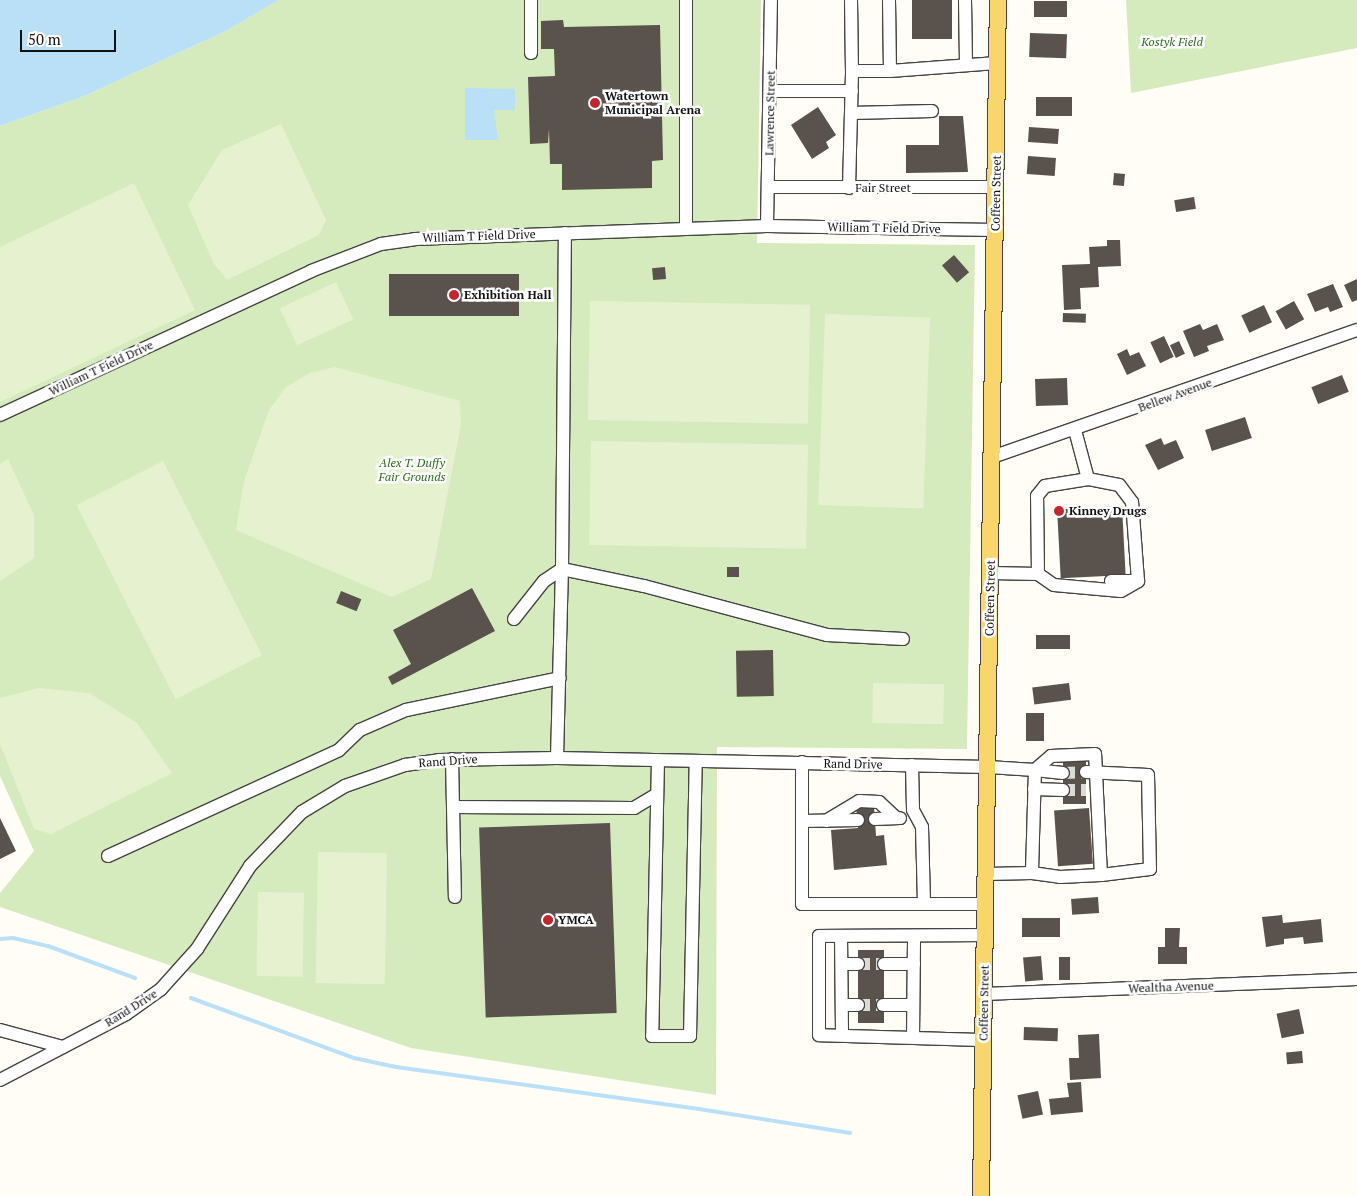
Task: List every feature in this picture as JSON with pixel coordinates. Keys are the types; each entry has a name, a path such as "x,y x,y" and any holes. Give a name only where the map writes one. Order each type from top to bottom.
{"main road":[{"name":"Coffeen Street","path":"981,1196 998,0"}],"street":[{"path":"531,0 531,53"},
{"path":"686,0 686,229"},
{"name":"Lawrence Street","path":"767,226 771,0"},
{"path":"849,188 852,113 851,0"},
{"path":"889,0 890,71"},
{"path":"965,0 966,63"},
{"path":"852,71 890,71 966,63 997,63"},
{"path":"770,91 852,91"},
{"path":"852,113 932,111"},
{"name":"Fair Street","path":"769,187 996,187"},
{"name":"William T Field Drive","path":"0,415 362,249 415,239 767,226 995,230"},
{"path":"556,758 562,569 565,233"},
{"name":"Bellew Avenue","path":"992,458 1357,330"},
{"path":"1075,430 1088,479"},
{"path":"1038,574 1037,496 1045,486 1088,479 1119,485 1132,502 1138,581"},
{"path":"514,620 544,581 562,569 644,586 827,635 903,639"},
{"path":"991,573 1038,574 1054,585 1121,591 1138,581"},
{"path":"1086,588 1092,581 1138,581"},
{"path":"108,856 339,750 360,730 406,710 560,678"},
{"path":"1032,873 1035,770 1051,756 1096,754 1091,772 1101,875"},
{"name":"Rand Drive","path":"0,1080 126,1014 161,989 197,950 250,866 302,812 345,786 369,776 405,765 452,759 556,758 988,767 1063,772"},
{"path":"452,759 455,897"},
{"path":"658,760 652,1036 690,1036 696,760"},
{"path":"802,762 802,904 986,904"},
{"path":"912,765 912,810 922,827 924,904"},
{"path":"986,874 1032,873 1060,877 1101,875 1150,869 1148,775 1091,772"},
{"path":"1034,789 1063,790"},
{"path":"453,807 634,808 657,794"},
{"path":"826,820 859,801 879,802 896,818"},
{"path":"875,820 916,817"},
{"path":"802,821 858,820"},
{"path":"983,1040 819,1034 819,936 985,935"},
{"path":"841,936 842,1035"},
{"path":"913,1037 914,936"},
{"path":"842,964 858,964"},
{"path":"884,964 914,964"},
{"name":"Wealtha Avenue","path":"984,994 1357,979"},
{"path":"842,1005 858,1005"},
{"path":"884,1005 913,1006"},
{"path":"0,1030 63,1047"}],"green space":[{"name":"Alex T. Duffy Fair Grounds","path":"279,0 761,0 757,243 975,245 967,749 717,747 716,1095 411,1048 0,907 0,893 34,851 0,776 0,126 82,97 224,32"},
{"name":"Kostyk Field","path":"1126,0 1357,0 1357,48 1131,93"},
{"path":"281,124 326,220 319,235 227,280 214,264 188,205 222,150"},
{"path":"134,183 195,310 0,402 0,247"},
{"path":"336,282 353,319 297,345 280,308"},
{"path":"590,301 810,305 808,424 588,420"},
{"path":"825,314 930,318 923,509 818,505"},
{"path":"335,367 460,401 461,425 431,579 392,597 236,530 244,481 269,410 286,387 310,373"},
{"path":"591,441 808,445 806,549 589,545"},
{"path":"8,459 34,515 34,558 0,581 0,464"},
{"path":"163,461 262,655 176,699 77,505"},
{"path":"873,683 944,684 943,724 872,723"},
{"path":"39,688 89,693 137,723 172,773 51,834 34,829 0,744 0,698"},
{"path":"318,852 387,853 385,984 316,983"},
{"path":"258,892 304,893 303,977 257,976"}],"water":[{"path":"0,0 279,0 224,32 82,97 0,126"},
{"path":"465,88 515,89 515,110 494,110 498,140 465,140"}],"building":[{"path":"912,0 952,0 952,39 912,39"},
{"path":"1034,1 1067,1 1067,17 1034,17"},
{"name":"Watertown Municipal Arena","path":"563,20 564,27 660,25 663,160 652,161 652,188 562,190 562,164 550,164 549,129 548,143 530,144 528,77 555,76 554,49 541,49 541,21"},
{"path":"1030,33 1067,34 1066,58 1029,57"},
{"path":"1036,97 1072,97 1072,116 1036,116"},
{"path":"818,107 836,135 826,142 829,148 812,159 791,125"},
{"path":"939,116 963,116 968,172 906,173 906,145 939,145"},
{"path":"1029,127 1059,129 1058,144 1028,142"},
{"path":"1028,156 1056,158 1055,176 1027,174"},
{"path":"1114,173 1125,174 1124,186 1113,185"},
{"path":"1194,197 1196,209 1176,212 1174,200"},
{"path":"1107,240 1120,240 1121,266 1098,267 1099,287 1080,288 1081,309 1064,310 1062,265 1090,264 1089,247 1107,246"},
{"path":"954,255 969,272 957,283 942,265"},
{"path":"665,267 666,279 653,280 652,268"},
{"name":"Exhibition Hall","path":"389,274 519,274 519,316 389,316"},
{"path":"1357,279 1357,300 1352,302 1344,285"},
{"path":"1333,284 1343,307 1330,312 1328,307 1315,312 1307,294"},
{"path":"1294,301 1304,319 1286,330 1276,311"},
{"path":"1264,305 1272,322 1249,333 1241,316"},
{"path":"1063,313 1086,314 1086,323 1063,322"},
{"path":"1200,324 1203,330 1217,324 1224,340 1207,346 1209,351 1194,357 1183,331"},
{"path":"1164,336 1174,357 1160,363 1150,342"},
{"path":"1179,341 1185,354 1176,358 1170,345"},
{"path":"1127,349 1130,356 1139,352 1146,366 1127,375 1117,354"},
{"path":"1342,375 1349,392 1318,404 1311,387"},
{"path":"1067,378 1068,405 1036,406 1035,379"},
{"path":"1245,417 1252,438 1212,451 1205,430"},
{"path":"1161,438 1164,445 1176,440 1184,458 1158,470 1145,445"},
{"path":"1122,506 1126,575 1061,578 1057,509"},
{"path":"727,567 739,567 739,577 727,577"},
{"path":"472,588 495,631 392,685 388,677 411,664 393,630"},
{"path":"341,591 361,599 357,611 336,603"},
{"path":"1036,635 1070,635 1070,649 1036,649"},
{"path":"773,650 774,696 737,697 736,651"},
{"path":"1069,683 1071,700 1034,704 1032,688"},
{"path":"1026,713 1044,713 1044,741 1026,741"},
{"path":"1063,759 1086,759 1086,804 1063,804"},
{"path":"874,806 876,836 884,835 887,865 834,870 831,830 858,828 856,807"},
{"path":"1089,808 1093,864 1058,866 1054,810"},
{"path":"0,818 16,851 0,859"},
{"name":"YMCA","path":"610,823 617,1013 486,1017 479,828"},
{"path":"1098,897 1099,913 1072,915 1071,899"},
{"path":"1282,915 1283,923 1321,919 1323,942 1304,944 1303,937 1284,939 1284,944 1266,947 1262,917"},
{"path":"1022,918 1060,918 1060,937 1022,937"},
{"path":"1165,928 1180,928 1179,947 1187,947 1187,964 1158,964 1158,947 1165,947"},
{"path":"858,950 884,950 884,1023 858,1023"},
{"path":"1041,956 1043,980 1025,981 1023,958"},
{"path":"1059,957 1070,957 1070,980 1059,980"},
{"path":"1299,1009 1304,1033 1282,1038 1277,1014"},
{"path":"1024,1027 1058,1028 1058,1041 1024,1040"},
{"path":"1099,1034 1101,1078 1070,1080 1069,1058 1079,1058 1078,1035"},
{"path":"1302,1051 1303,1063 1287,1064 1286,1052"},
{"path":"1081,1082 1083,1112 1051,1115 1049,1099 1069,1097 1067,1083"},
{"path":"1038,1091 1043,1114 1022,1119 1017,1095"}],"waterway":[{"path":"0,939 13,938 48,946 135,978"},
{"path":"191,998 354,1058 396,1067 699,1109 850,1133"}],"tunnel":[{"path":"1063,773 1086,772"},
{"path":"1063,790 1086,790"},
{"path":"858,964 884,964"},
{"path":"858,1005 883,1005"}],"place":[{"name":"Watertown Municipal Arena","path":"595,103"},
{"name":"Exhibition Hall","path":"454,295"},
{"name":"Kinney Drugs","path":"1059,511"},
{"name":"YMCA","path":"548,920"}]}
